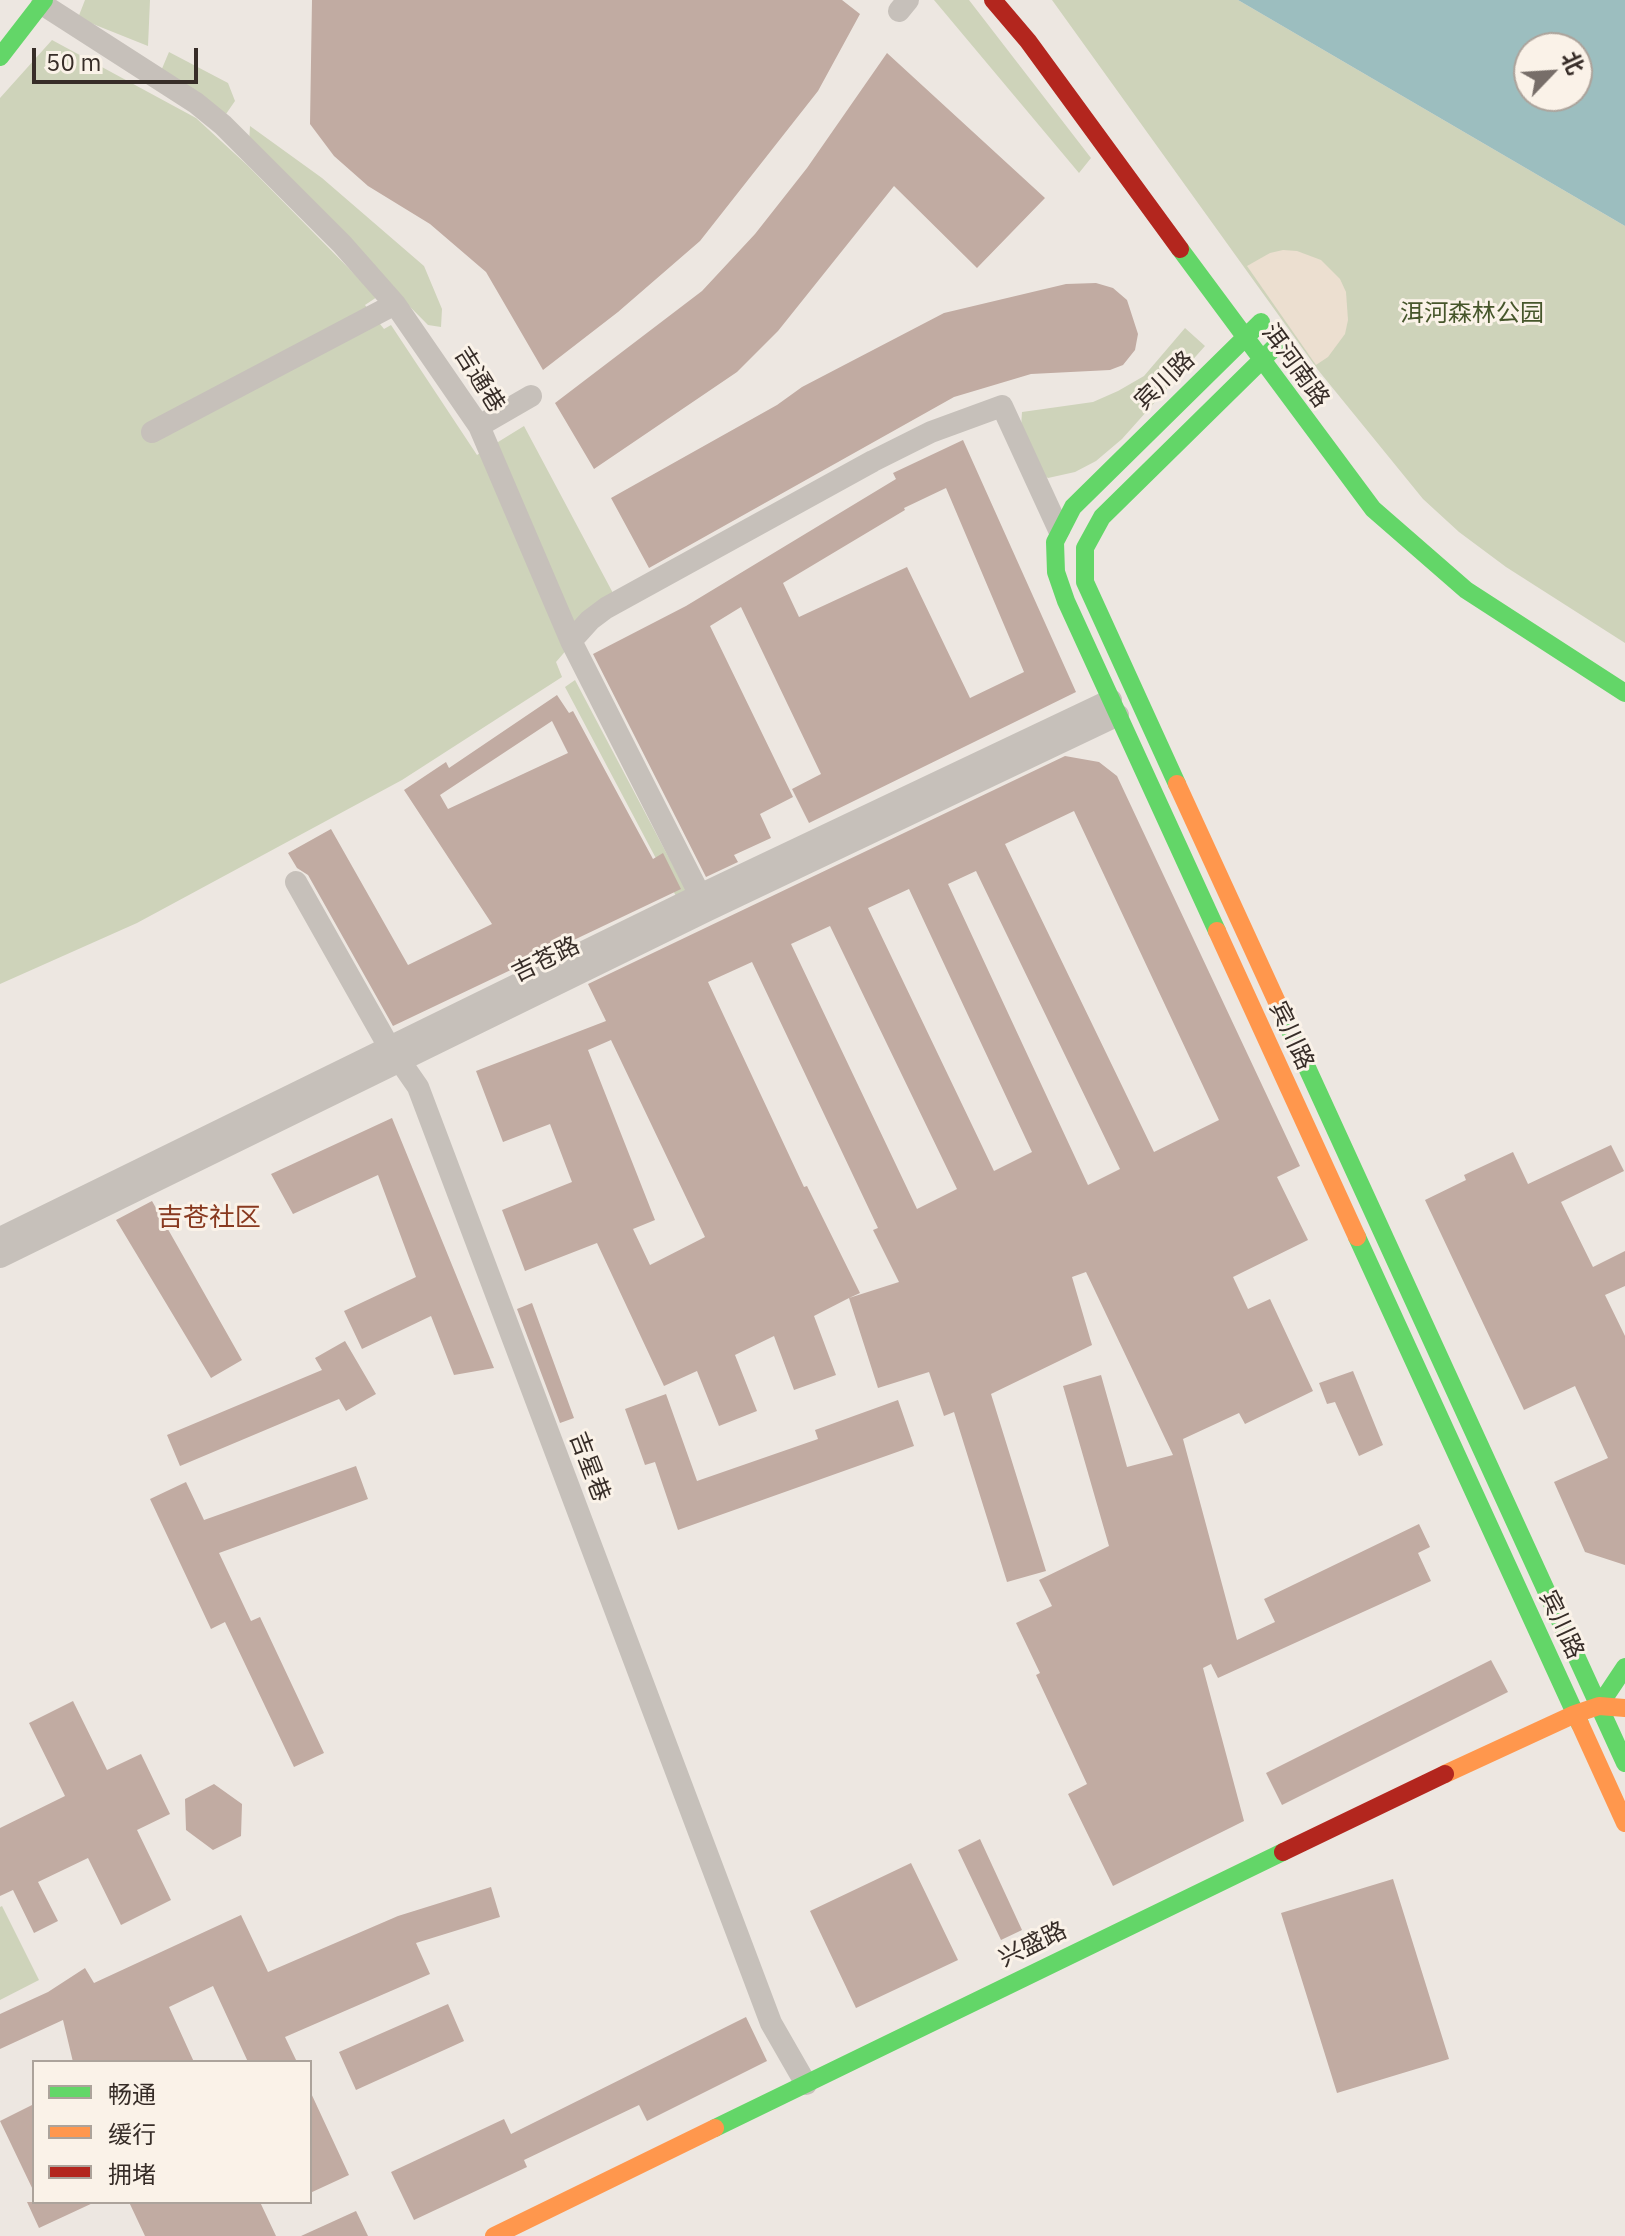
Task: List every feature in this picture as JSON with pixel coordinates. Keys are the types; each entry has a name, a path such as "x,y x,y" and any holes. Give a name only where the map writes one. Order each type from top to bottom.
{"main road":[{"name":"洱河南路","path":"993,0 1028,41 1356,489 1391,525 1466,590 1625,693"},
{"path":"0,57 44,1"},
{"name":"洱河南路","path":"1257,315 1282,350"},
{"name":"宾川路","path":"1257,315 1245,338 1094,482 1059,530 1054,559 1060,586 1625,1823"},
{"name":"宾川路","path":"1282,350 1261,361 1102,517 1085,548 1085,582 1625,1763"},
{"path":"1599,1706 1625,1667"},
{"name":"兴盛路","path":"494,2236 1249,1866 1575,1714 1599,1706 1625,1708"}],"street":[{"name":"吉通巷","path":"44,1 196,103 223,125 342,244 395,304 479,426 571,641 704,903"},
{"path":"152,432 395,304"},
{"path":"479,426 531,396"},
{"path":"571,641 606,608 873,461 931,432 1002,406 1059,530"},
{"name":"吉苍路","path":"0,1238 395,1054 1114,708"},
{"name":"吉星巷","path":"296,882 395,1054 418,1087 771,2023 806,2084"},
{"name":"吉苍路","path":"0,1257 395,1054"}],"green space":[{"path":"85,0 150,0 148,46 78,18"},
{"path":"934,0 969,0 1091,158 1079,173"},
{"name":"洱河森林公园","path":"1052,0 1238,0 1625,226 1625,643 1506,567 1459,532 1423,499 1318,370"},
{"path":"52,40 196,118 247,165 377,297 365,305 384,329 391,325 477,455 524,426 614,595 556,662 562,677 402,780 137,923 0,984 0,98"},
{"path":"169,52 228,83 235,101 226,114 161,71"},
{"path":"250,126 322,178 424,266 442,309 441,327 428,325 249,144"},
{"path":"1185,328 1205,346 1122,439 1096,461 1075,472 1048,478 1036,470 1021,428 1022,412 1093,402 1118,391 1144,376"},
{"path":"575,680 687,892 677,898 565,687"},
{"path":"0,1907 39,1980 0,2000"}],"shaded area":[{"path":"1297,251 1321,260 1340,279 1346,292 1348,320 1345,334 1328,357 1316,365 1247,266 1270,253"}],"water":[{"path":"1238,0 1625,0 1625,226"}],"building":[{"path":"312,0 842,0 860,14 818,91 700,241 618,312 543,370 486,272 430,224 368,186 334,156 310,124"},
{"path":"887,53 1045,198 977,268 894,186 778,331 737,372 594,469 555,403 702,291 755,234 807,168"},
{"path":"1096,283 1113,288 1127,300 1138,334 1135,350 1123,365 1110,370 1031,374 954,397 649,568 611,498 777,405 802,387 944,313 1066,284"},
{"path":"963,440 1076,692 809,823 792,789 821,774 741,607 710,626 793,797 760,814 771,838 734,855 738,862 706,877 593,654 686,606 896,479 893,473","holes":["946,488 1024,672 970,698 907,567 799,617 783,583 904,508"]},
{"path":"557,695 569,713 573,711 653,859 663,853 681,889 393,1026 308,875 297,868 288,853 331,829 408,965 492,924 404,790 446,762 449,768","holes":["552,721 568,753 448,809 440,795"]},
{"path":"1065,756 1099,762 1117,776 1300,1166 1277,1177 1308,1240 1233,1277 1248,1309 1270,1299 1313,1391 1245,1424 1239,1413 1183,1439 1237,1640 1275,1622 1264,1599 1419,1524 1430,1547 1418,1553 1431,1581 1218,1678 1211,1664 1203,1668 1244,1821 1113,1886 1068,1794 1087,1784 1036,1675 1040,1673 1016,1623 1052,1606 1039,1580 1109,1546 1063,1386 1101,1375 1127,1467 1173,1455 1086,1272 1072,1277 1092,1345 991,1394 1046,1571 1007,1582 954,1412 944,1416 929,1372 878,1388 849,1298 814,1316 836,1375 794,1390 774,1336 735,1355 757,1411 719,1426 697,1371 664,1386 597,1243 525,1271 502,1210 572,1182 550,1124 503,1142 476,1071 606,1021 588,984","holes":["1074,811 1219,1120 1154,1152 1005,844","976,871 1120,1169 1088,1185 948,884","909,889 1032,1152 994,1171 868,908","830,926 957,1189 917,1209 791,944","752,962 878,1228 873,1230 899,1282 849,1298 860,1293 807,1186 804,1187 708,982","611,1040 705,1237 650,1265 633,1229 655,1220 588,1050"]},
{"path":"392,1118 494,1368 454,1375 431,1316 362,1349 344,1311 416,1277 378,1175 293,1214 271,1174"},
{"path":"1611,1145 1624,1171 1561,1202 1593,1267 1625,1251 1625,1286 1605,1295 1625,1336 1625,1565 1585,1552 1554,1482 1608,1458 1575,1386 1524,1410 1425,1200 1466,1180 1464,1175 1513,1152 1528,1184"},
{"path":"152,1201 242,1360 211,1378 116,1220"},
{"path":"532,1303 574,1418 560,1423 517,1309"},
{"path":"345,1341 376,1394 346,1411 339,1399 180,1466 167,1435 322,1370 315,1358"},
{"path":"1353,1371 1383,1445 1359,1456 1335,1402 1327,1404 1319,1383"},
{"path":"666,1394 697,1481 818,1439 815,1430 898,1400 914,1446 678,1530 655,1462 645,1465 625,1409"},
{"path":"356,1466 368,1499 219,1553 251,1621 260,1617 324,1753 294,1767 225,1622 211,1629 150,1499 186,1482 204,1520"},
{"path":"1491,1660 1508,1692 1282,1805 1266,1773"},
{"path":"73,1701 107,1770 141,1754 170,1814 137,1830 171,1900 121,1925 88,1858 38,1882 58,1921 34,1933 13,1890 0,1896 0,1828 65,1796 29,1723"},
{"path":"214,1784 242,1804 241,1836 213,1850 186,1830 185,1799"},
{"path":"980,1839 1022,1930 1001,1940 958,1850"},
{"path":"911,1863 958,1960 856,2008 810,1911"},
{"path":"1393,1879 1449,2059 1337,2093 1281,1913"},
{"path":"491,1887 500,1917 416,1943 430,1974 285,2037 296,2060 247,2060 213,1986 169,2007 193,2060 73,2060 63,2020 0,2049 0,2014 48,1992 85,1968 94,1983 241,1915 268,1972 398,1916"},
{"path":"448,2004 464,2041 356,2090 339,2052"},
{"path":"746,2017 767,2061 647,2121 639,2105 524,2160 527,2167 414,2220 391,2172 504,2119 511,2134"},
{"path":"312,2095 349,2175 312,2192"},
{"path":"32,2105 32,2188 0,2121"},
{"path":"27,2202 91,2204 39,2228"},
{"path":"130,2204 261,2204 276,2236 145,2236"},
{"path":"356,2211 368,2236 301,2236"}],"traffic: fast":[{"path":"0,57 44,0"},
{"path":"1180,249 1373,509 1466,590 1625,693"},
{"path":"1217,931 1066,601 1056,572 1055,542 1073,507 1261,322"},
{"path":"1177,784 1085,582 1085,548 1102,517 1278,344"},
{"path":"1282,1013 1625,1763"},
{"path":"1357,1237 1580,1724"},
{"path":"1599,1706 1625,1667"},
{"path":"715,2128 1283,1852"}],"traffic: slow":[{"path":"1177,784 1282,1013"},
{"path":"1217,931 1357,1237"},
{"path":"1445,1774 1575,1714 1599,1706 1625,1708"},
{"path":"1580,1724 1625,1823"},
{"path":"494,2236 715,2128"}],"traffic: jam":[{"path":"993,0 1028,41 1180,249"},
{"path":"1283,1852 1445,1774"}],"district":[{"name":"吉苍社区","path":"209,1218"}]}
